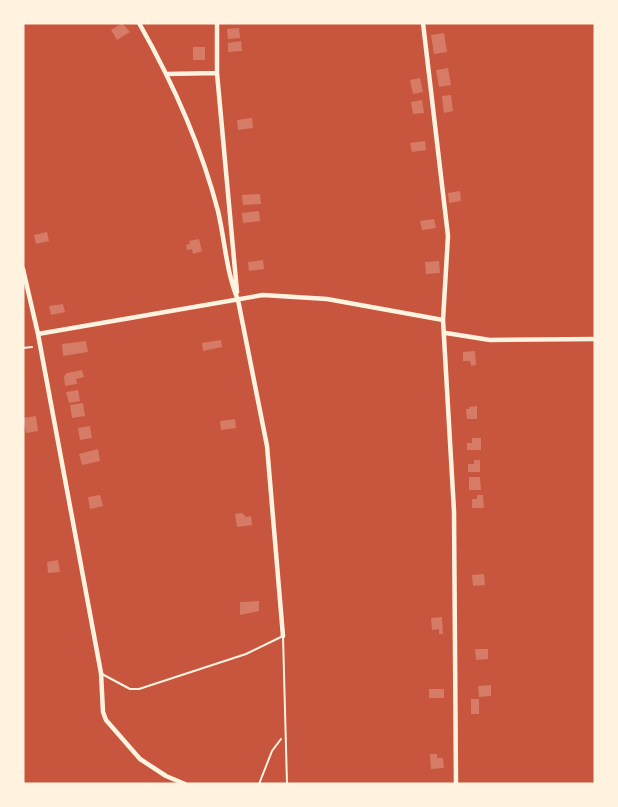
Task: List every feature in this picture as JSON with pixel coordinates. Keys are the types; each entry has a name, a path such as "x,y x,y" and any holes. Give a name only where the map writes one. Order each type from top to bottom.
{"street":[{"path":"139,23 166,74 206,173 218,212 229,277 238,300"},
{"path":"217,23 217,73 238,300 267,446 283,636"},
{"path":"424,23 449,236 443,320 446,333 454,511 456,784"},
{"path":"166,74 217,73"},
{"path":"23,269 40,344 101,673 103,712 106,720 140,758 166,776 185,784"},
{"path":"38,334 270,295 327,299 443,320"},
{"path":"446,333 490,340 595,339"}],"lane":[{"path":"101,673 130,689 139,689 246,654 283,636 286,784"}],"path":[{"path":"23,348 40,344"},
{"path":"259,784 272,751 285,733"}],"building":[{"path":"122,23 130,32 117,40 111,30"},
{"path":"239,28 240,38 228,39 227,29"},
{"path":"444,33 447,52 434,54 431,35"},
{"path":"241,41 242,51 228,52 228,43"},
{"path":"193,47 205,47 205,60 193,60"},
{"path":"448,68 451,85 439,87 436,70"},
{"path":"420,78 423,92 413,94 410,80"},
{"path":"451,95 453,111 444,113 442,96"},
{"path":"422,100 424,113 413,114 411,102"},
{"path":"252,118 253,128 238,130 237,120"},
{"path":"425,141 426,150 412,152 410,143"},
{"path":"460,191 461,201 449,203 448,193"},
{"path":"260,194 261,204 243,205 242,195"},
{"path":"259,211 260,221 243,223 242,213"},
{"path":"434,219 436,228 422,230 420,221"},
{"path":"47,232 49,241 36,244 34,235"},
{"path":"199,239 202,251 193,254 192,249 187,250 189,241"},
{"path":"263,260 264,269 249,271 248,262"},
{"path":"439,261 440,273 426,274 425,262"},
{"path":"63,304 65,312 51,315 49,306"},
{"path":"221,340 222,347 203,351 202,343"},
{"path":"86,341 88,352 63,356 62,344"},
{"path":"475,351 476,365 471,366 470,361 463,361 463,352"},
{"path":"82,370 84,377 76,379 77,384 65,386 64,376 67,373"},
{"path":"78,390 80,401 69,403 66,392"},
{"path":"83,403 85,416 72,418 70,405"},
{"path":"477,406 477,419 467,419 466,409"},
{"path":"36,416 38,431 26,433 23,418"},
{"path":"235,419 236,428 221,430 220,421"},
{"path":"90,426 92,438 80,440 78,428"},
{"path":"472,438 481,438 481,450 467,450 467,443 472,443"},
{"path":"98,449 100,461 82,465 79,454"},
{"path":"474,460 480,460 480,472 468,472 468,464 474,464"},
{"path":"469,477 480,477 481,490 469,490"},
{"path":"100,495 103,506 90,509 88,497"},
{"path":"477,495 483,495 484,508 472,508 472,499 477,499"},
{"path":"242,513 246,517 251,516 252,525 237,527 235,514"},
{"path":"58,560 60,572 48,573 47,562"},
{"path":"484,574 485,585 473,586 472,575"},
{"path":"259,601 259,611 240,615 240,602"},
{"path":"442,617 443,634 439,634 439,629 432,630 431,618"},
{"path":"475,649 488,649 488,659 476,660"},
{"path":"491,685 491,696 479,697 478,686"},
{"path":"429,689 444,689 444,698 429,698"},
{"path":"471,699 479,699 479,714 471,714"},
{"path":"430,754 443,758 444,768 431,769"}]}
